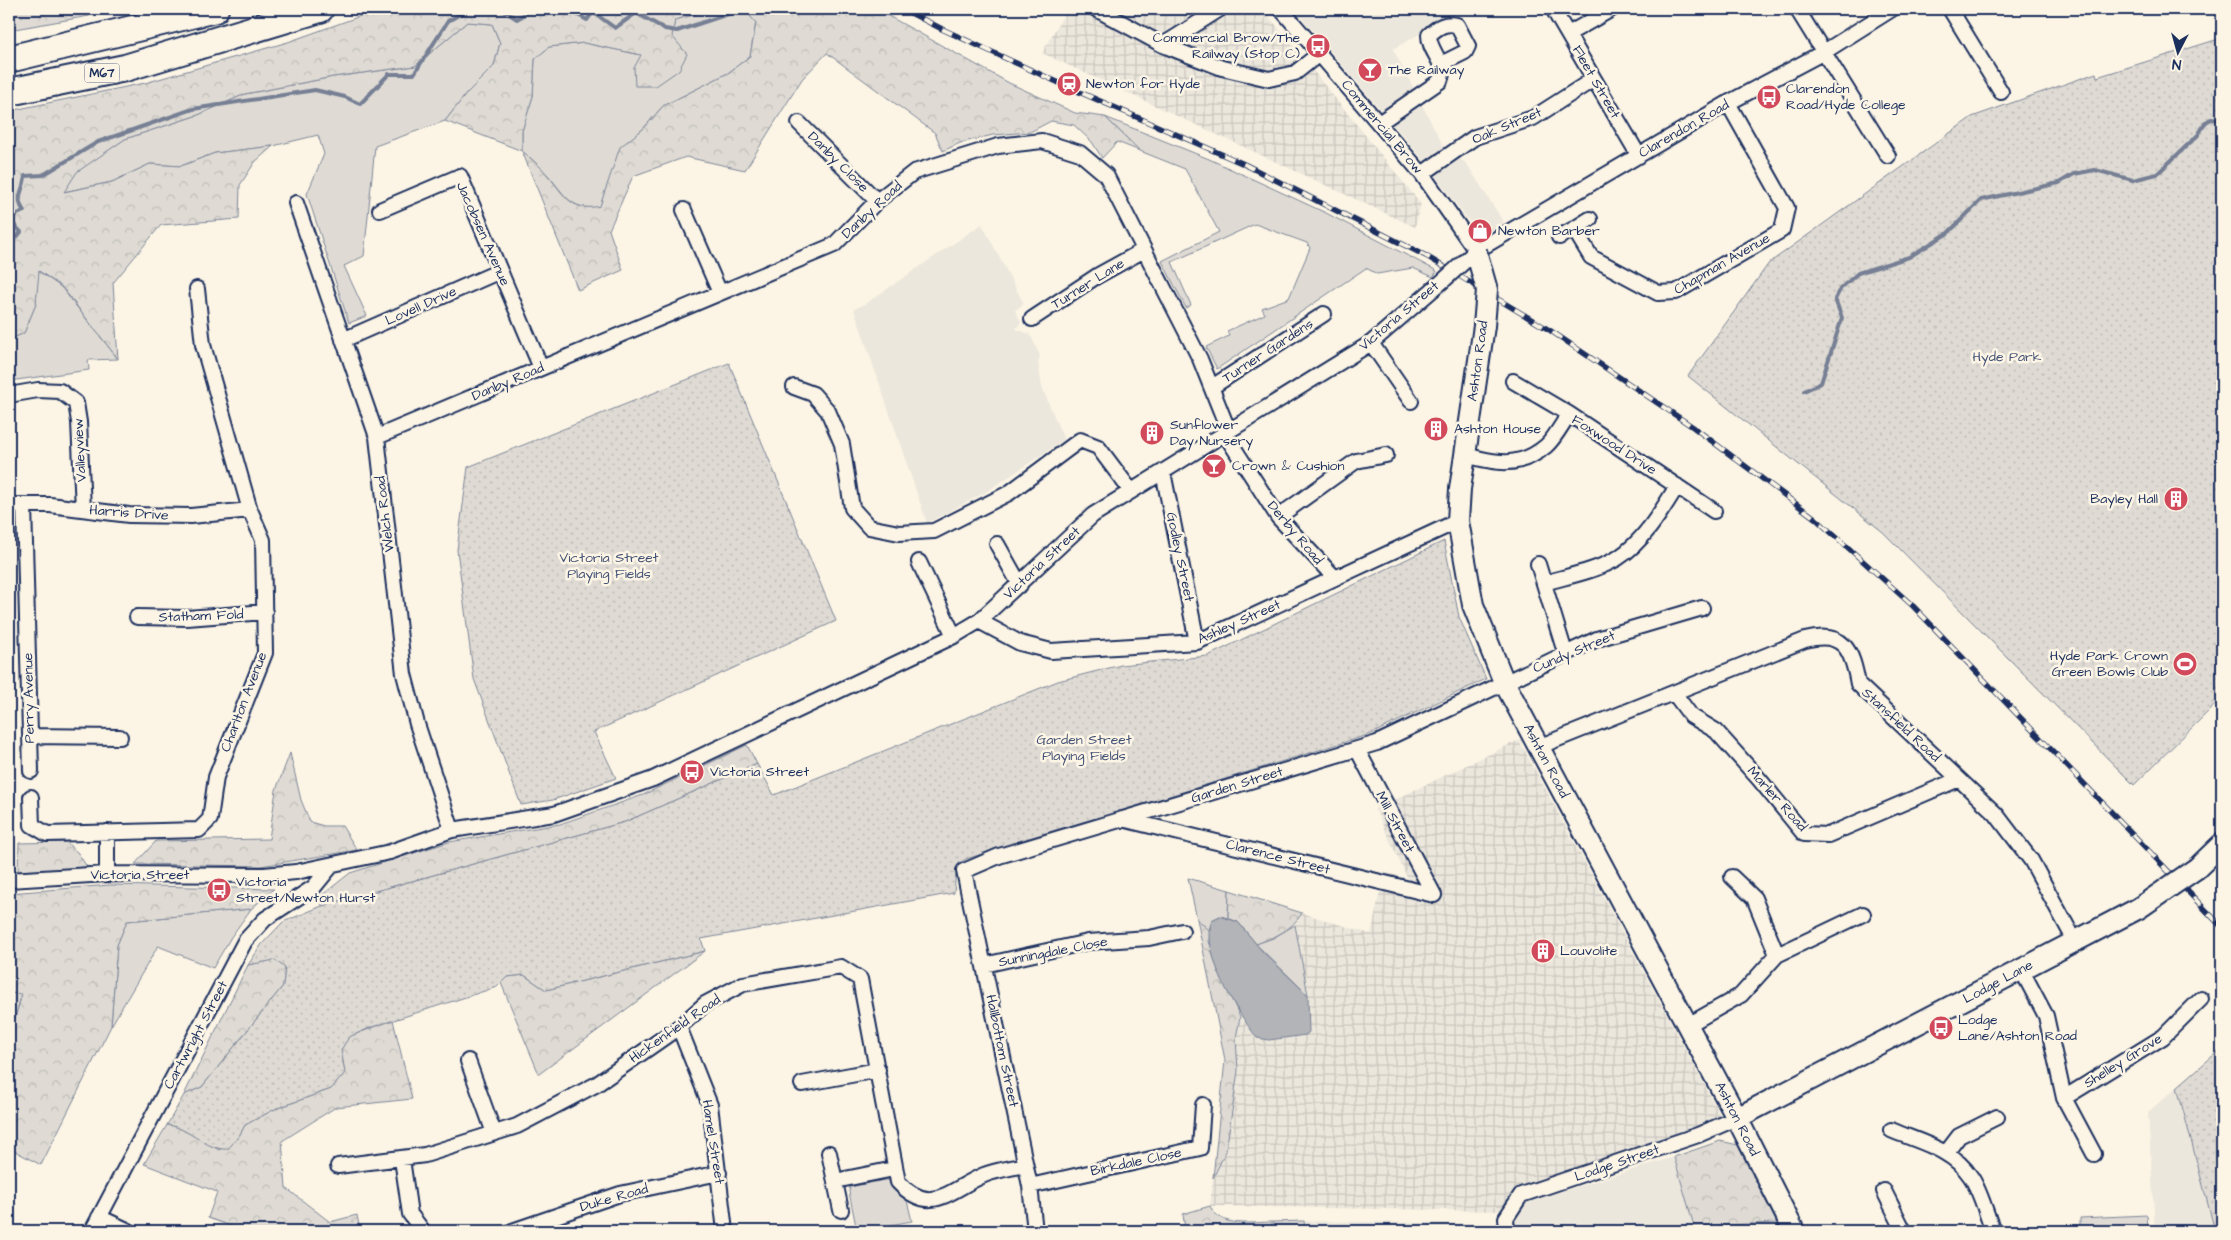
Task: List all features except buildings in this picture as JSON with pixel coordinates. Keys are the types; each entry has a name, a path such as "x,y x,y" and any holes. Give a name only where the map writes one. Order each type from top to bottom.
{"highway":[{"path":"9,59 215,9"},
{"name":"M67","path":"9,92 125,68 320,9"}],"street":[{"path":"1096,9 1163,45 1222,68 1269,79 1295,73 1319,54"},
{"path":"1163,45 1220,9"},
{"name":"Commercial Brow","path":"1281,9 1422,174 1476,251"},
{"name":"Fleet Street","path":"1553,9 1639,156"},
{"path":"1568,34 1612,9"},
{"path":"1797,9 1888,156"},
{"name":"Clarendon Road","path":"1476,251 1728,103 1824,52 1892,9"},
{"path":"1950,9 2001,92"},
{"path":"1379,123 1440,81 1443,73 1441,64"},
{"name":"Oak Street","path":"1422,174 1475,137 1533,118 1594,79"},
{"name":"Chapman Avenue","path":"1574,229 1591,257 1649,290 1666,295 1676,292 1782,230 1787,208 1728,103"},
{"name":"Danby Close","path":"799,123 877,201"},
{"name":"Danby Road","path":"376,437 834,245 877,201 914,172 998,146 1042,141 1080,153 1106,175 1200,359 1227,433"},
{"name":"Jacobsen Avenue","path":"380,210 460,176 541,368"},
{"name":"Welch Road","path":"296,203 376,437 404,674 417,724 452,830"},
{"path":"684,210 720,293"},
{"path":"1559,237 1590,219"},
{"name":"Turner Lane","path":"1032,320 1097,276 1144,250"},
{"name":"Victoria Street","path":"9,880 107,874 264,876 296,872 390,852 452,830 554,814 653,779 954,636 979,621 1020,585 1093,515 1371,343 1476,251"},
{"name":"Ashton Road","path":"1476,251 1487,290 1484,326 1465,455 1458,521 1473,606 1504,682 1688,1025 1794,1231"},
{"name":"Lovell Drive","path":"343,340 500,271"},
{"name":"Charlton Avenue","path":"31,797 32,825 47,834 199,830 210,820 216,777 266,653 263,540 250,510 203,345 197,289"},
{"name":"Turner Gardens","path":"1212,388 1324,314"},
{"path":"1371,343 1411,401"},
{"path":"1513,381 1569,414"},
{"path":"794,387 813,394 828,411 842,444 852,508 869,527 899,534 934,531 1008,493 1080,440 1098,447 1131,491"},
{"name":"Valleyview","path":"9,395 38,390 60,391 76,403 79,422 83,509"},
{"name":"Foxwood Drive","path":"1465,455 1498,464 1521,461 1546,446 1569,414 1714,510"},
{"name":"Derby Road","path":"1227,433 1278,517 1335,578"},
{"path":"1278,517 1356,461 1386,456"},
{"name":"Godley Street","path":"1163,472 1197,642"},
{"path":"1544,583 1582,572 1618,558 1651,527 1677,486"},
{"name":"Harris Drive","path":"9,505 83,509 129,515 191,516 250,510"},
{"name":"Perry Avenue","path":"24,505 31,772"},
{"name":"Ashley Street","path":"979,621 1020,643 1050,651 1197,642 1458,521"},
{"path":"997,544 1020,585"},
{"path":"919,562 954,636"},
{"path":"1538,564 1563,646"},
{"name":"Cundy Street","path":"1504,682 1597,639 1702,608"},
{"name":"Statham Fold","path":"137,617 187,618 265,612"},
{"name":"Stansfield Road","path":"1538,747 1805,640 1822,636 1840,642 1854,659 1858,684 1996,814 2031,860 2075,941"},
{"name":"Garden Street","path":"964,871 999,856 1377,743 1504,682"},
{"name":"Marler Road","path":"1674,693 1691,716 1716,731 1759,779 1804,834 1828,835 1959,779"},
{"path":"30,736 120,737"},
{"name":"Mill Street","path":"1357,749 1434,895"},
{"name":"Clarence Street","path":"1122,819 1434,895"},
{"path":"107,832 107,874"},
{"name":"Lodge Lane","path":"1737,1118 2139,908 2197,868 2222,844"},
{"name":"Cartwright Street","path":"92,1231 245,941 265,919 314,887 332,865"},
{"name":"Hallbottom Street","path":"964,871 1030,1186 1035,1231"},
{"path":"1732,877 1754,898 1777,956"},
{"path":"1688,1025 1741,996 1777,956 1862,914"},
{"name":"Sunningdale Close","path":"984,965 1088,942 1149,938 1182,930"},
{"name":"Hickenfield Road","path":"338,1166 426,1155 517,1126 596,1084 679,1027 705,1004 743,984 841,967 860,979 898,1182 910,1194 928,1200 945,1196 986,1174 1025,1165"},
{"path":"2021,969 2046,1016 2064,1098 2094,1154"},
{"name":"Shelley Grove","path":"2064,1098 2162,1037 2201,999"},
{"name":"Hamel Street","path":"679,1027 710,1105 725,1231"},
{"path":"468,1060 494,1133"},
{"path":"802,1084 878,1070"},
{"name":"Birkdale Close","path":"1030,1186 1200,1148 1203,1105"},
{"path":"1952,1157 1959,1136 1997,1117"},
{"name":"Lodge Street","path":"1506,1224 1521,1195 1698,1135 1737,1118"},
{"path":"1891,1130 1952,1157 1971,1177 1993,1231"},
{"path":"829,1153 841,1210"},
{"path":"402,1158 410,1214 423,1231"},
{"path":"835,1181 894,1168"},
{"name":"Duke Road","path":"512,1231 620,1194 719,1173"},
{"path":"1884,1191 1904,1231"},
{"path":"99,1218 129,1231"}],"shaded area":[{"path":"1067,9 1263,9 1421,204 1415,227 1042,53"},
{"path":"1294,9 1465,9 1393,49 1444,147 1467,164 1504,223 1480,236 1421,157"},
{"path":"982,224 1024,304 1015,310 1021,322 1016,329 1030,334 1040,356 1038,362 1042,387 1064,440 986,492 927,523 854,309 865,304"},
{"path":"1519,740 1721,1116 1691,1130 1530,1184 1514,1193 1502,1211 1210,1206 1213,1178 1226,1151 1238,1071 1236,1038 1240,1017 1257,1038 1269,1040 1306,1035 1309,1032 1308,995 1295,925 1302,913 1371,934 1384,872 1408,879 1375,809"},
{"path":"1220,916 1238,922 1263,952 1308,995 1309,1032 1306,1035 1269,1040 1257,1038 1249,1027 1222,982 1211,949 1210,934 1212,920"},
{"path":"2177,1087 2215,1231 2155,1231 2148,1112"},
{"path":"1674,1157 1694,1226 1777,1223 1781,1231 1305,1231 1304,1221 1512,1224 1524,1203"}],"green space":[{"path":"9,9 87,9 89,16 9,30"},
{"path":"380,9 702,9 696,14 675,20 672,36 687,54 679,70 656,86 635,86 634,68 641,55 584,43 549,47 535,59 533,96 522,131 522,151 445,121 467,93 494,66 500,43 492,24 467,22 415,66 333,77 245,94 198,115 125,139 77,172 64,192 112,182 150,164 181,166 215,153 273,146 255,162 240,185 239,219 161,225 113,283 118,359 62,287 39,271 36,304 24,333 9,340 9,111 145,83 288,42"},
{"path":"702,9 744,9 756,22 750,56 728,73 663,106 643,129 621,147 600,207 590,208 581,206 568,199 552,179 522,151 522,131 533,96 535,59 549,47 584,43 642,55 671,36 675,20 696,14"},
{"path":"744,9 876,9 1009,83 1075,113 1105,117 1140,151 1117,142 1102,158 1092,142 1074,125 1051,121 1030,132 993,135 960,143 943,151 935,133 827,53 802,79 745,170 686,157 633,176 609,230 623,270 578,290 522,151 542,169 574,204 589,207 600,206 620,147 643,129 663,106 728,73 750,56 756,23"},
{"path":"467,22 492,24 500,43 494,66 467,93 445,121 375,146 364,256 344,266 367,316 349,323 307,194 324,154 318,135 273,146 215,153 181,166 150,164 112,182 63,192 76,172 125,139 198,115 245,94 333,77 415,66"},
{"name":"Hyde Park","path":"2222,38 2222,698 2134,785 1883,532 1688,376 1769,263 1972,117 2096,73 2097,77"},
{"path":"1105,117 1209,159 1326,213 1437,271 1433,277 1413,268 1377,274 1366,268 1217,369 1206,347 1229,336 1227,331 1265,314 1262,308 1289,298 1310,248 1307,243 1255,224 1172,262 1191,305 1186,308 1162,261 1219,232 1185,169 1140,151"},
{"path":"38,271 61,287 118,359 88,360 89,370 9,381 9,340 24,333 36,304"},
{"name":"Victoria Street Playing Fields","path":"729,363 836,621 594,732 616,778 553,800 521,805 474,679 457,550 468,467"},
{"name":"Garden Street Playing Fields","path":"1444,541 1459,617 1486,679 1371,734 966,859 959,863 954,893 701,939 705,951 546,990 524,975 507,977 497,987 372,1027 349,1037 341,1050 345,1073 331,1089 275,1109 245,1125 228,1149 212,1146 183,1130 167,1125 184,1095 202,1087 283,986 285,968 275,960 248,965 262,944 283,922 322,906 625,822 757,764 774,795 1058,681 1121,665 1208,656"},
{"path":"747,745 757,764 625,822 322,906 321,896 350,873 449,842 560,824 643,795"},
{"path":"290,753 301,800 310,822 324,826 342,826 357,850 261,866 135,864 156,841 269,839 276,790"},
{"path":"66,842 78,853 87,867 18,872 19,843"},
{"path":"1188,878 1229,890 1228,918 1220,916 1212,920 1209,930 1197,919"},
{"path":"111,885 274,889 251,909 127,921 117,945 111,1026 41,1165 9,1148 9,1039 22,994 9,993 9,893"},
{"path":"1229,890 1302,913 1288,928 1276,936 1256,944 1238,922 1228,918"},
{"path":"251,909 231,937 213,968 158,946 111,1026 117,945 127,921"},
{"path":"1197,919 1209,930 1209,941 1218,969 1240,1017 1236,1038 1238,1071 1226,1151 1213,1178 1225,1060"},
{"path":"1295,925 1308,995 1256,944 1273,938"},
{"path":"705,951 539,1074 501,983 507,977 524,975 546,990"},
{"path":"275,959 285,968 283,986 202,1087 184,1095 248,965"},
{"path":"9,993 22,993 9,1039"},
{"path":"393,1020 412,1099 336,1107 282,1141 286,1188 330,1222 357,1215 360,1231 245,1231 208,1218 217,1192 144,1164 167,1125 176,1126 219,1150 239,1136 245,1125 275,1109 331,1089 345,1073 341,1050 348,1037"},
{"path":"2222,1048 2222,1231 2215,1231 2177,1087"},
{"path":"1720,1141 1738,1145 1777,1223 1694,1226 1674,1157"},
{"path":"890,1180 907,1201 912,1221 857,1231 849,1192 850,1187"},
{"path":"1210,1206 1221,1218 1229,1221 1237,1223 1273,1222 1268,1231 1185,1231 1183,1214"},
{"path":"2147,1215 2148,1231 2080,1231 2080,1218"},
{"path":"1304,1221 1305,1231 1268,1231 1273,1222"}],"waterway":[{"path":"9,218 24,211 20,198 25,176 43,175 98,142 193,109 315,90 345,97 360,104 389,74 414,74 448,21 469,9"},
{"path":"501,9 517,19 525,14 527,9"},
{"path":"567,9 587,20 593,12 615,28 636,13 665,29 677,31 743,9"},
{"path":"1804,391 1821,383 1842,318 1835,299 1841,288 1858,273 1909,257 1948,233 1981,200 2059,183 2074,174 2095,170 2133,180 2157,174 2198,135 2206,122 2211,119 2222,120"},
{"path":"9,219 21,232 17,237 9,240"}],"railway":[{"path":"903,9 1068,87 1244,164 1426,256 1551,331 1693,427 1815,518 1913,606 2222,927"}],"place":[{"name":"Commercial Brow/The Railway (Stop C)","path":"1318,46"},
{"name":"The Railway","path":"1370,70"},
{"name":"Newton for Hyde","path":"1069,84"},
{"name":"Clarendon Road/Hyde College","path":"1769,97"},
{"name":"Newton Barber","path":"1480,231"},
{"name":"Ashton House","path":"1436,429"},
{"name":"Sunflower Day Nursery","path":"1152,433"},
{"name":"Crown & Cushion","path":"1214,466"},
{"name":"Bayley Hall","path":"2176,499"},
{"name":"Hyde Park Crown Green Bowls Club","path":"2185,664"},
{"name":"Victoria Street","path":"692,772"},
{"name":"Victoria Street/Newton Hurst","path":"219,890"},
{"name":"Louvolite","path":"1543,951"},
{"name":"Lodge Lane/Ashton Road","path":"1941,1028"}]}
